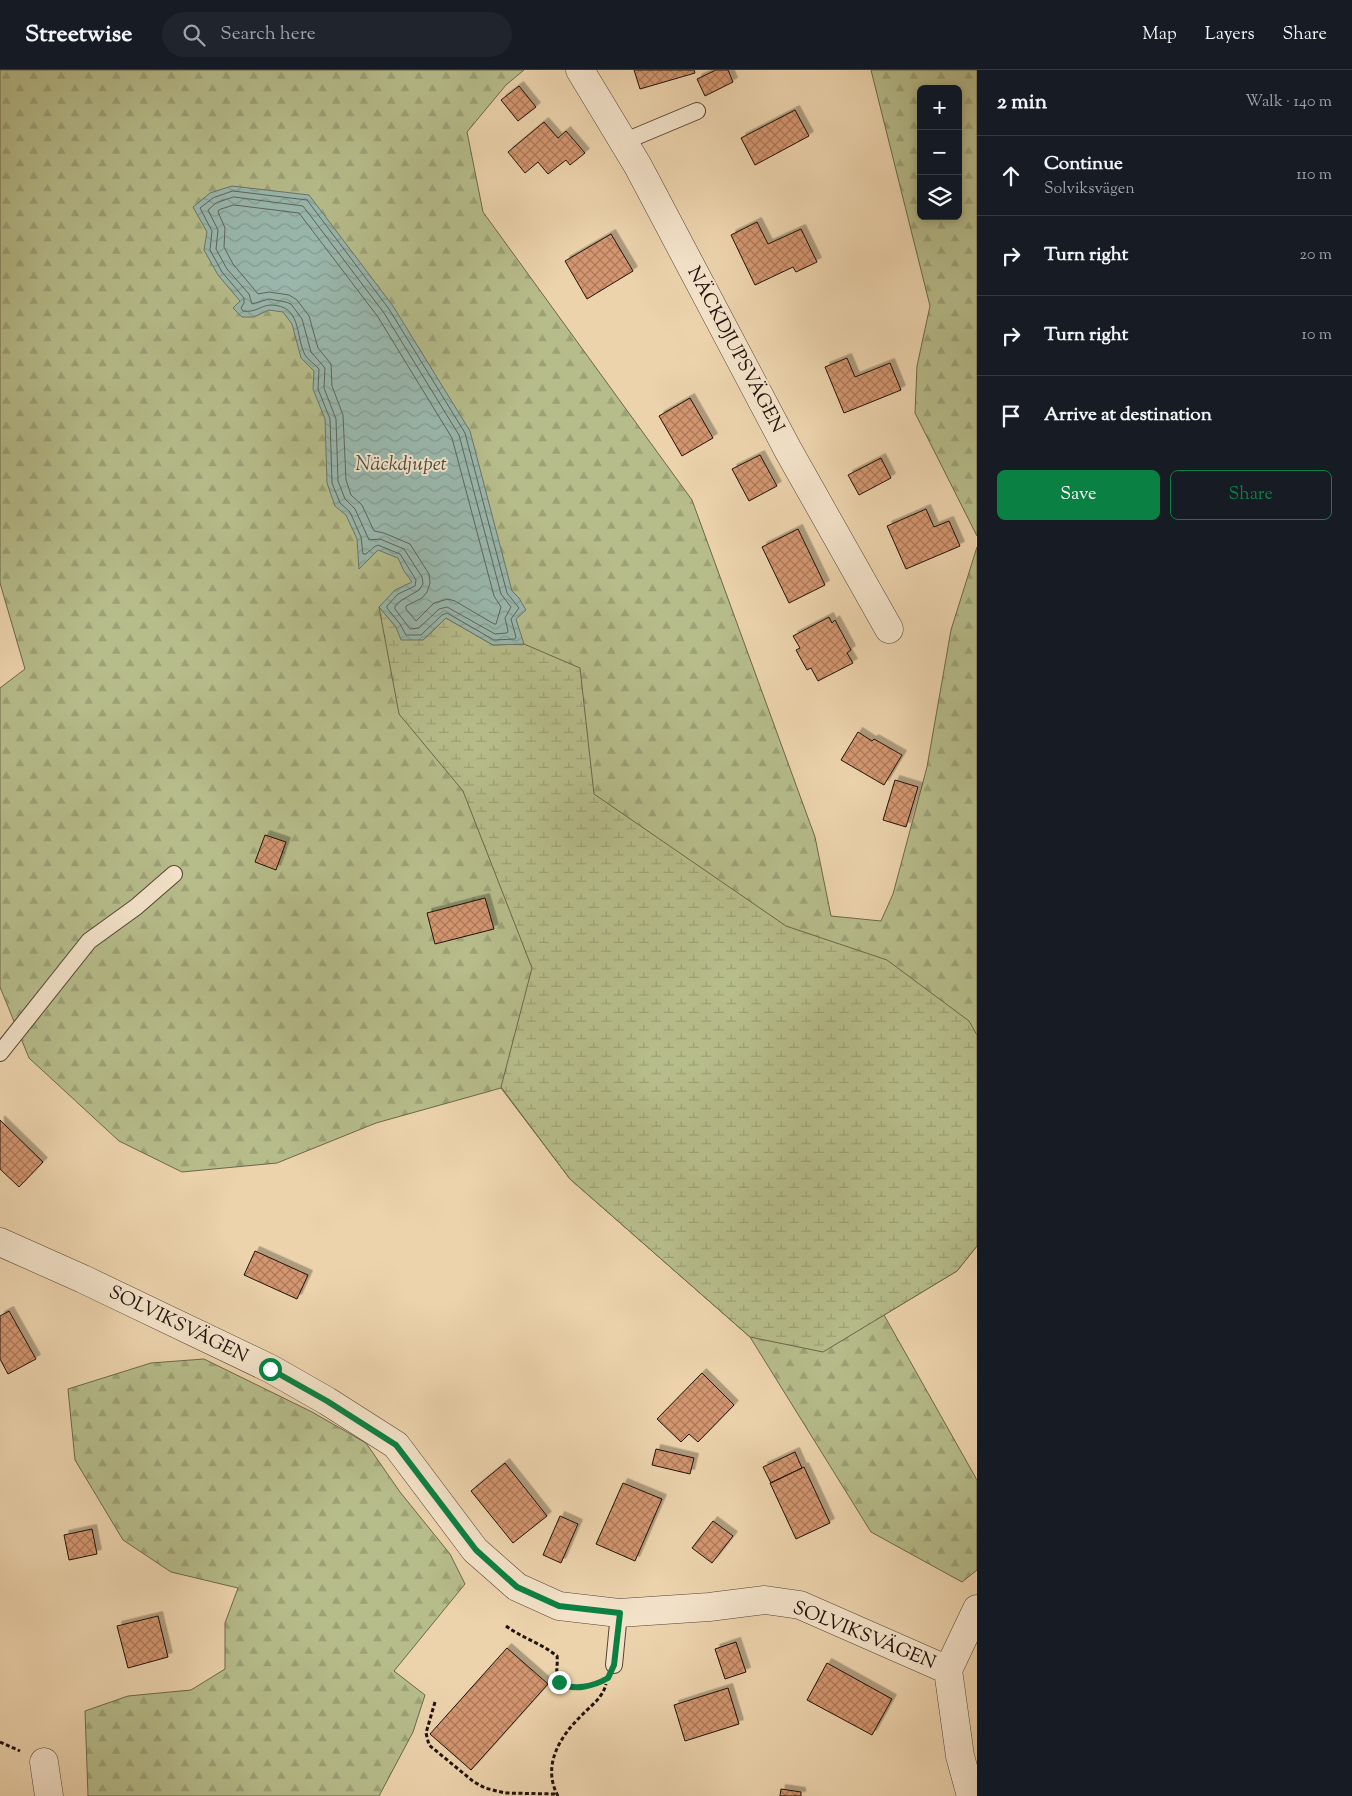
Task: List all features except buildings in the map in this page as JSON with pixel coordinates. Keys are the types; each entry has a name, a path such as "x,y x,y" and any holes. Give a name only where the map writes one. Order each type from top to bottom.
{"street":[{"name":"NÄCKDJUPSVÄGEN","path":"580,70 638,166 788,450 889,629"},
{"name":"SOLVIKSVÄGEN","path":"0,1242 83,1279 270,1369 327,1401 396,1445 476,1550 517,1587 559,1606 620,1613 709,1607 765,1600 800,1605 948,1670"},
{"path":"970,1796 960,1756 948,1670 977,1610"},
{"path":"44,1762 49,1796"}],"lane":[{"path":"622,142 697,112"},
{"path":"0,1053 90,941 136,907 174,874"},
{"path":"614,1665 620,1613"}],"path":[{"path":"435,1702 426,1733 430,1745 474,1782 485,1788 505,1793 557,1795 553,1781 552,1764 562,1737 605,1691 608,1678 589,1686 575,1688 564,1686 557,1677 557,1656 539,1643 515,1633 506,1626"}],"green space":[{"path":"0,70 524,70 506,85 467,132 483,212 692,500 815,837 831,916 881,921 893,894 927,767 951,630 977,547 977,1246 957,1271 884,1315 977,1480 977,1570 962,1582 871,1532 750,1337 570,1179 501,1088 376,1123 277,1163 182,1172 119,1141 29,1058 0,987 0,688 25,669 0,583"},
{"path":"871,70 977,70 977,536 915,413 917,366 930,306"},
{"path":"379,607 396,627 423,640 446,618 493,645 524,644 580,668 594,794 786,926 887,960 969,1021 977,1035 977,1246 957,1271 823,1352 750,1337 570,1179 501,1087 532,968 463,791 399,714"},
{"path":"204,1359 312,1412 366,1443 400,1492 450,1554 465,1584 394,1671 425,1695 413,1732 379,1796 88,1796 85,1711 128,1696 191,1690 225,1669 225,1623 238,1588 171,1572 123,1540 75,1460 68,1389 151,1363"}],"water":[{"name":"Näckdjupet","path":"232,186 309,195 393,306 470,431 512,591 526,610 516,619 524,644 493,645 446,618 423,640 401,640 396,627 379,607 395,590 412,582 398,558 378,550 359,569 357,539 346,515 335,506 327,483 325,419 313,389 314,371 301,358 292,324 283,312 269,310 254,317 242,317 233,308 240,301 218,275 204,250 207,232 193,207 210,193"}],"route":[{"path":"270,1369 327,1401 396,1445 476,1550 517,1587 559,1606 620,1613 614,1665 608,1678 589,1686 575,1688 564,1686 559,1682"}]}
